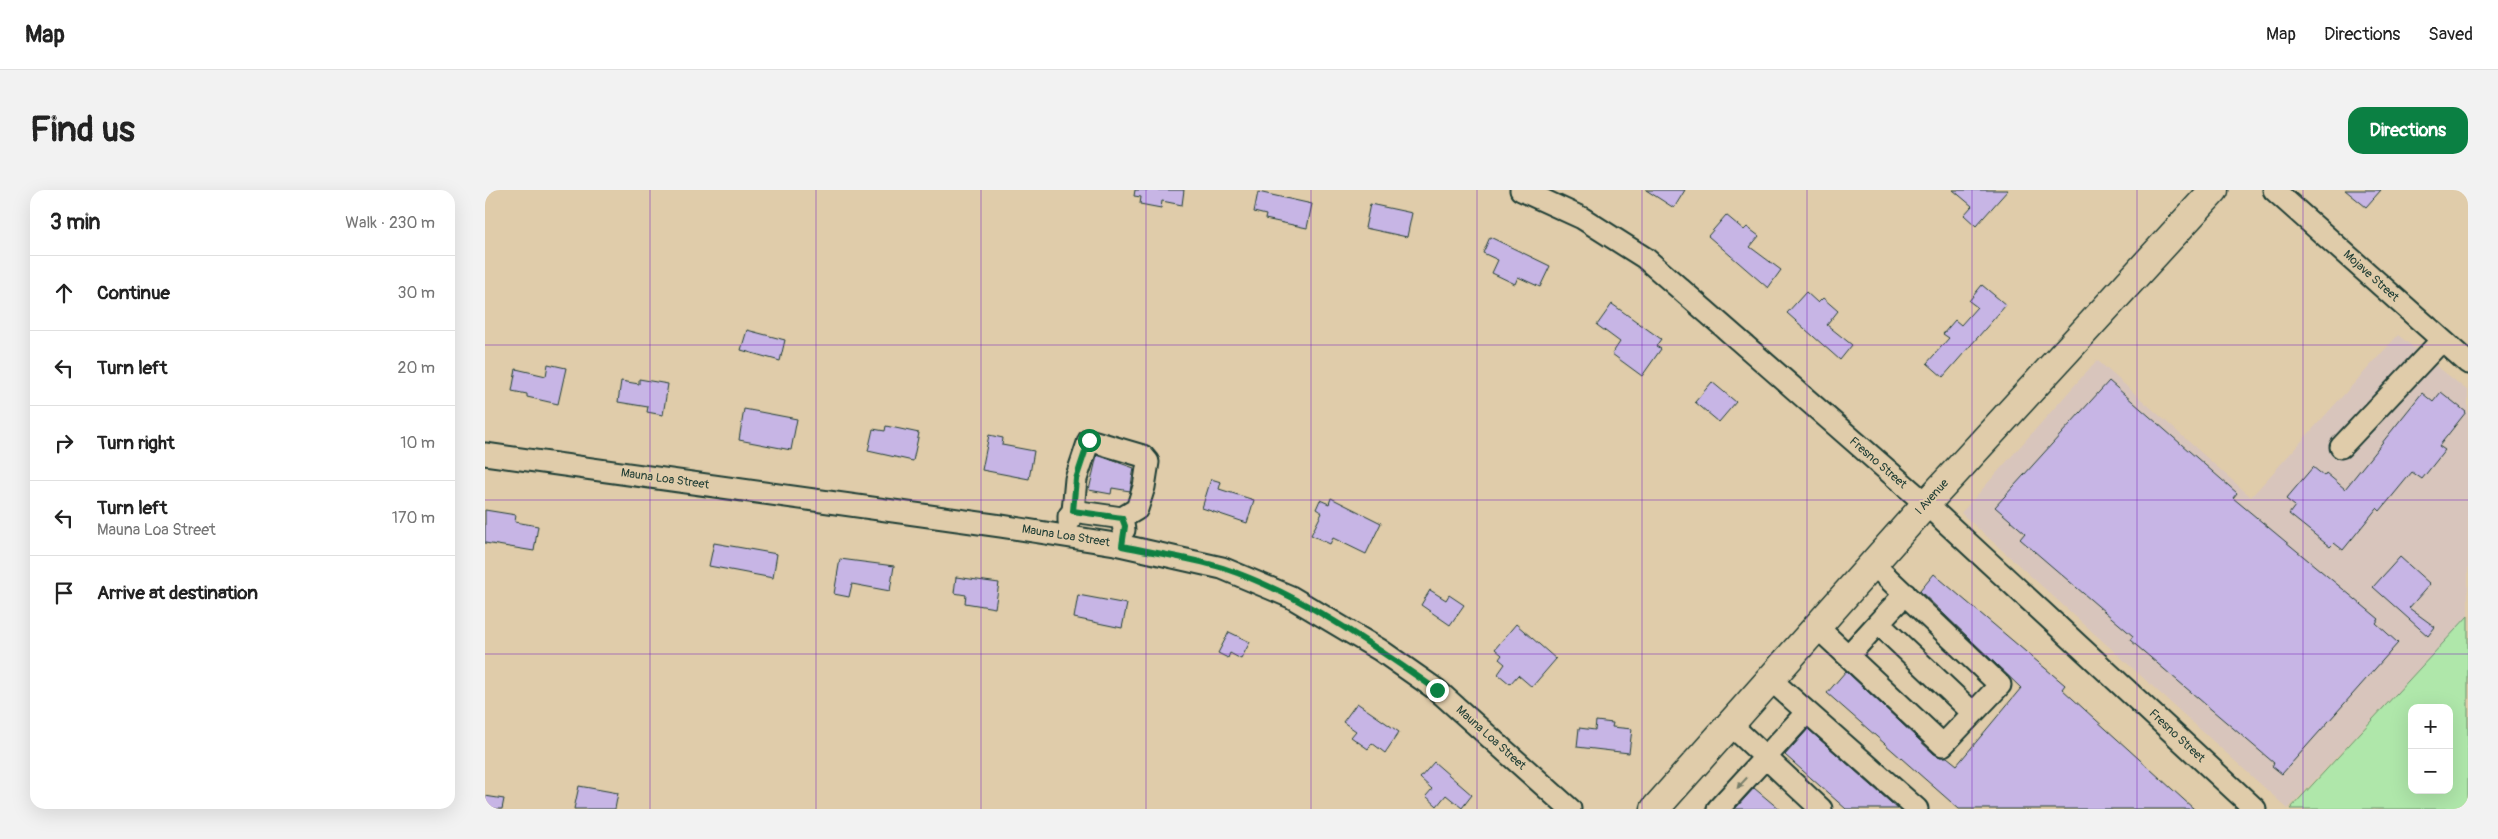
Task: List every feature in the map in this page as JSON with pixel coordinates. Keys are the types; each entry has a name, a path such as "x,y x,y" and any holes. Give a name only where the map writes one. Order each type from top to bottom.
{"main road":[{"name":"I Avenue","path":"1655,809 1818,628 1926,504 2214,190"}],"street":[{"name":"Fresno Street","path":"1521,190 1582,218 1645,258 1926,504 2255,809"},
{"name":"Mojave Street","path":"2274,190 2468,363"},
{"path":"2341,447 2442,340"},
{"path":"1069,536 1069,516 1073,511 1076,479 1089,440 1143,456 1148,462 1144,487 1137,510 1122,518 1073,511"},
{"name":"Mauna Loa Street","path":"485,454 1069,536 1222,568 1291,597 1380,650 1437,690 1570,809"},
{"path":"1122,518 1125,526 1122,546"},
{"path":"1818,628 1943,745 2000,685 1874,564"},
{"path":"1848,656 1905,594"},
{"path":"1878,623 1973,713"},
{"path":"1771,680 1917,809"},
{"path":"1718,809 1807,712"},
{"path":"1731,725 1821,809"}],"shaded area":[{"path":"2398,335 2468,391 2468,616 2288,809 1961,513 2097,360 2251,497"}],"green space":[{"path":"2468,616 2468,809 2290,809"}],"building":[{"path":"1135,190 1184,190 1182,205 1162,201 1161,208 1140,204 1141,197 1134,196"},
{"path":"1646,190 1685,190 1674,208"},
{"path":"1953,190 2008,190 1976,226 1964,215 1972,206"},
{"path":"2345,190 2381,190 2366,207"},
{"path":"1258,192 1312,204 1307,228 1265,219 1266,215 1254,212"},
{"path":"1370,204 1412,213 1407,237 1365,228"},
{"path":"1726,215 1744,230 1747,227 1759,236 1750,247 1781,270 1768,288 1708,236"},
{"path":"1490,237 1550,266 1540,287 1518,277 1515,284 1492,273 1498,260 1483,253"},
{"path":"1982,285 2006,305 1943,377 1927,363 1949,338 1943,334 1955,320 1961,325 1977,307 1969,301"},
{"path":"1806,292 1818,303 1823,298 1838,311 1827,325 1852,345 1840,360 1787,313"},
{"path":"1612,304 1661,339 1656,346 1661,349 1642,376 1612,354 1620,342 1597,325"},
{"path":"747,330 785,340 780,361 741,350"},
{"path":"548,364 566,368 558,404 527,397 527,394 512,391 516,369 546,376"},
{"path":"639,379 668,384 663,415 647,412 648,407 618,402 621,381 639,384"},
{"path":"2109,381 2237,493 2233,498 2379,619 2376,623 2398,643 2282,774 2272,766 2274,763 2130,640 2133,636 2020,539 2025,533 1995,507"},
{"path":"1712,382 1736,402 1719,422 1695,402"},
{"path":"2441,392 2466,412 2439,446 2445,450 2422,479 2412,472 2380,511 2377,508 2343,550 2334,543 2330,547 2289,514 2295,506 2286,499 2313,467 2324,476 2326,473 2345,489 2422,393 2433,402"},
{"path":"744,409 797,419 791,450 739,440"},
{"path":"886,426 919,433 913,461 868,451 873,429 885,431"},
{"path":"989,435 1003,438 1002,445 1034,451 1029,479 982,470"},
{"path":"1097,455 1134,468 1130,491 1112,488 1111,494 1089,490"},
{"path":"1211,479 1221,482 1219,489 1254,500 1247,523 1202,508"},
{"path":"1331,498 1381,523 1366,554 1333,538 1330,544 1311,535 1322,513 1316,509 1320,500 1329,504"},
{"path":"485,510 516,515 515,522 538,526 534,551 485,543"},
{"path":"714,543 777,554 773,578 709,566"},
{"path":"2400,557 2430,584 2409,608 2435,627 2428,636 2373,587"},
{"path":"840,559 894,566 890,591 852,584 849,597 834,594"},
{"path":"1934,574 2065,685 2062,689 2194,809 1959,809 1827,693 1846,671 1934,754 1947,757 1957,765 2021,688 1920,591"},
{"path":"956,577 999,583 995,608 965,603 966,595 954,593"},
{"path":"1430,590 1446,600 1449,595 1464,605 1450,625 1421,605"},
{"path":"1078,595 1127,604 1122,628 1074,618"},
{"path":"1516,624 1556,659 1532,687 1518,675 1510,684 1498,674 1505,664 1499,659 1502,655 1495,649"},
{"path":"1229,632 1250,642 1241,659 1230,653 1228,658 1218,653"},
{"path":"1357,703 1399,732 1385,753 1372,743 1368,749 1351,737 1356,731 1343,722"},
{"path":"1596,721 1613,723 1612,727 1632,729 1629,753 1577,747 1579,728 1595,730"},
{"path":"1808,729 1898,809 1846,809 1785,755"},
{"path":"1434,762 1472,795 1462,808 1446,795 1437,806 1426,796 1432,789 1420,778"},
{"path":"579,786 618,793 615,809 574,809"},
{"path":"1754,788 1779,809 1735,809"},
{"path":"485,796 504,799 502,809 485,809"}],"route":[{"path":"1089,440 1078,468 1073,511 1122,518 1125,526 1122,546 1222,568 1291,597 1380,650 1437,690"}]}
